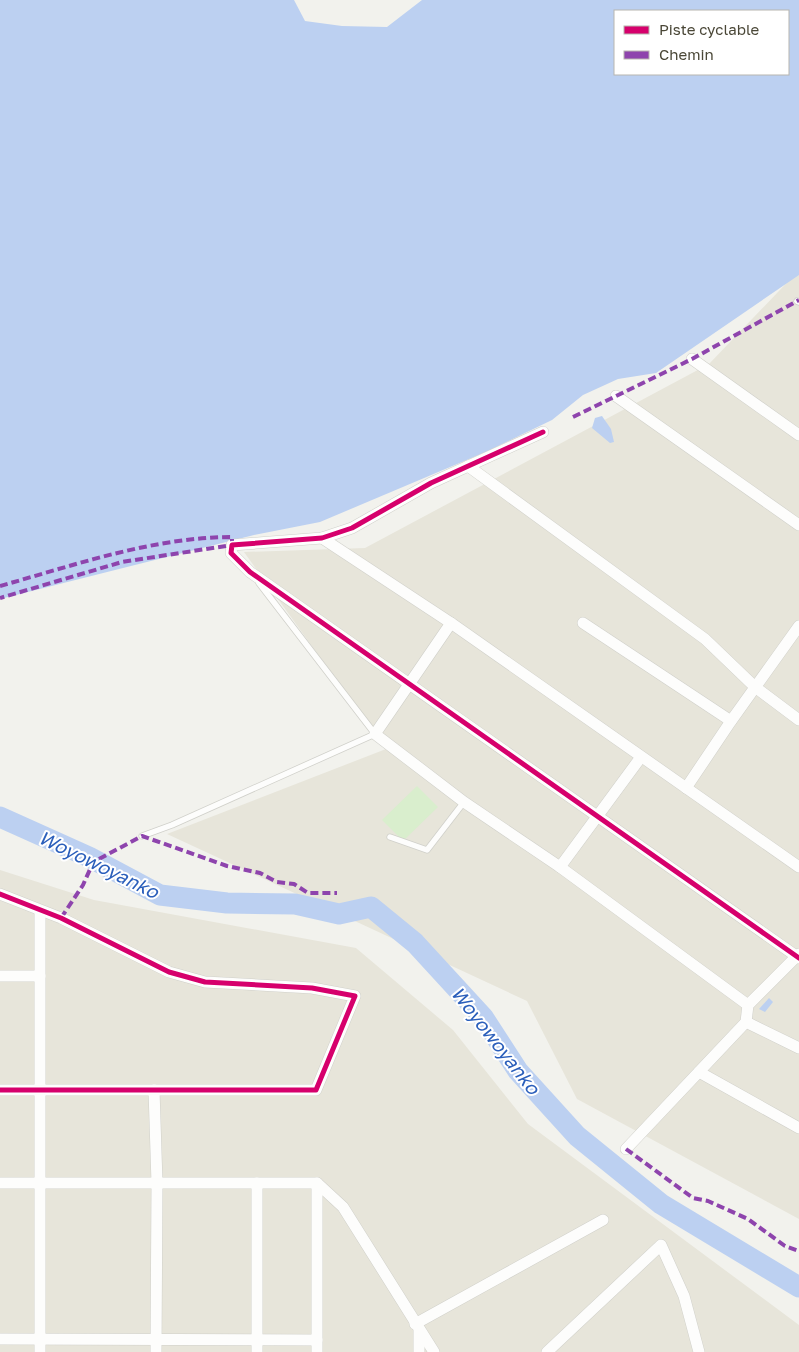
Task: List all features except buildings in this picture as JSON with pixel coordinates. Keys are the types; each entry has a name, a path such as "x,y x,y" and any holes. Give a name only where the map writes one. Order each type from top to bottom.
{"street":[{"path":"692,359 799,436"},
{"path":"616,396 799,526"},
{"path":"543,432 431,483 352,528 322,538 232,544 232,557 250,572 798,956 748,1005 746,1022 626,1149"},
{"path":"468,466 705,639 755,687 799,720"},
{"path":"322,538 451,623 799,867"},
{"path":"451,623 375,734 464,802 560,867 748,1005"},
{"path":"583,623 731,721"},
{"path":"686,788 799,626"},
{"path":"560,867 641,757"},
{"path":"0,894 40,912 61,918 169,972 205,982 312,988 355,996 316,1090 0,1090"},
{"path":"40,912 40,1352"},
{"path":"0,976 40,976"},
{"path":"746,1022 799,1048"},
{"path":"699,1072 799,1128"},
{"path":"154,1090 157,1183 156,1352"},
{"path":"0,1183 317,1183 343,1207 434,1352"},
{"path":"257,1183 257,1352"},
{"path":"317,1183 317,1352"},
{"path":"417,1327 603,1220"},
{"path":"547,1352 661,1245 684,1296 699,1352"},
{"path":"417,1327 419,1352"},
{"path":"0,1339 317,1340"}],"lane":[{"path":"142,836 172,825 375,734 250,572"},
{"path":"390,837 427,850 464,802"}],"shaded area":[{"path":"799,270 799,1219 577,1099 527,1001 167,834 386,749 244,552 365,548 709,364"},
{"path":"0,870 94,900 356,948 453,1030 528,1124 799,1325 799,1352 0,1352"}],"green space":[{"path":"417,786 438,807 403,841 382,820"}],"water":[{"path":"0,0 294,0 305,21 342,26 387,27 422,0 799,0 799,275 656,373 618,379 583,395 552,420 488,451 320,522 254,535 0,599"},
{"path":"602,416 611,429 614,442 610,443 592,428 595,418"},
{"path":"769,998 773,1002 765,1012 759,1009"}],"waterway":[{"name":"Woyowoyanko","path":"0,817 89,857 160,895 227,903 295,904 339,914 371,907 415,943 483,1017 518,1071 577,1136 661,1204 799,1287"}],"marked path":[{"path":"573,417 692,359 799,300"},
{"path":"0,586 86,561 144,547 203,538 232,537 232,545 122,562 0,598"},
{"path":"99,859 142,836 227,866 260,873 277,882 294,884 308,893 337,893"},
{"path":"61,918 83,885 91,867"},
{"path":"626,1149 693,1198 708,1201 748,1219 785,1246 799,1251"}],"cycle path":[{"path":"543,432 431,483 352,528 322,538 232,545 231,553 250,572 799,958"},
{"path":"0,894 61,918 169,972 205,982 312,988 355,996 316,1090 0,1090"}]}
